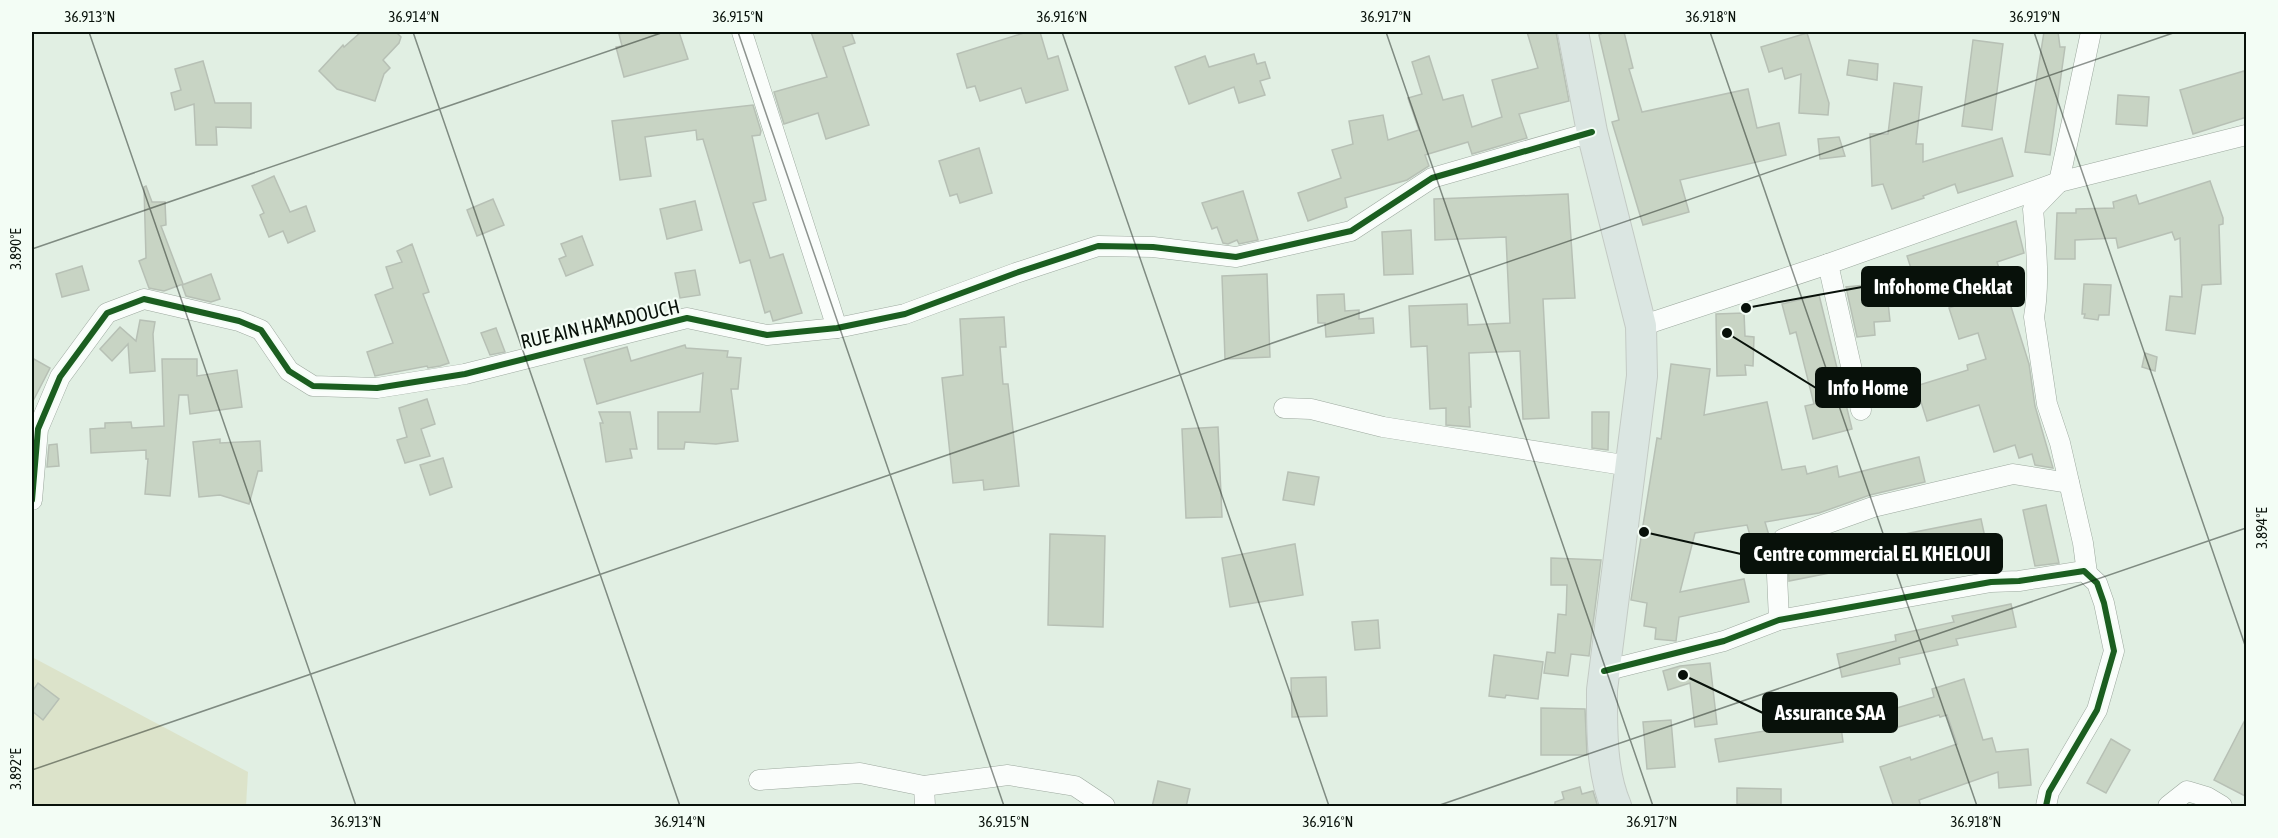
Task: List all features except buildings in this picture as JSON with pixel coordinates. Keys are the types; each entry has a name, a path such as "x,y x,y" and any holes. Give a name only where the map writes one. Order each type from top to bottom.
{"main road":[{"path":"1574,32 1592,132 1641,326 1642,376 1604,671 1602,730 1611,794 1616,807"}],"street":[{"path":"742,32 837,328"},
{"path":"2086,573 2083,543 2060,443 2047,404 2034,317 2037,263 2033,209 2059,182 2091,32"},
{"name":"RUE AIN HAMADOUCH","path":"32,500 38,429 60,377 107,313 144,299 239,321 261,330 289,371 312,386 377,388 465,374 687,318 767,335 837,328 905,314 1098,246 1154,247 1236,257 1351,231 1432,178 1592,132"},
{"path":"1641,326 1828,264 2059,182 2247,135"},
{"path":"1828,264 1861,410"},
{"path":"1284,408 1311,410 1383,427 1630,466"},
{"path":"1779,620 1776,552 1783,539 1873,507 2013,474 2069,483"},
{"path":"1604,671 1724,641 1779,620 1991,582 2084,570 2097,583 2114,651 2097,710 2049,792 2046,807"},
{"path":"759,780 860,773 924,786 1008,775 1075,786 1105,807"},
{"path":"924,786 925,807"},
{"path":"2168,807 2187,791 2207,797 2223,807"}],"shaded area":[{"path":"32,657 248,772 246,806 32,806"},
{"path":"1837,705 1843,742 1819,746 1812,708"}],"cycle path":[{"path":"32,500 38,429 60,377 107,313 144,299 239,321 261,330 289,371 313,386 377,388 465,374 687,318 767,335 837,328 905,314 1098,246 1153,247 1236,257 1351,231 1432,178 1592,132"},
{"path":"1604,671 1724,641 1779,620 1991,582 2019,581 2084,571 2097,583 2104,603 2114,651 2097,710 2049,792 2046,806"}],"place":[{"name":"Infohome Cheklat","path":"1746,308"},
{"name":"Info Home","path":"1727,333"},
{"name":"Centre commercial EL KHELOUI","path":"1644,532"},
{"name":"Assurance SAA","path":"1683,675"}]}
